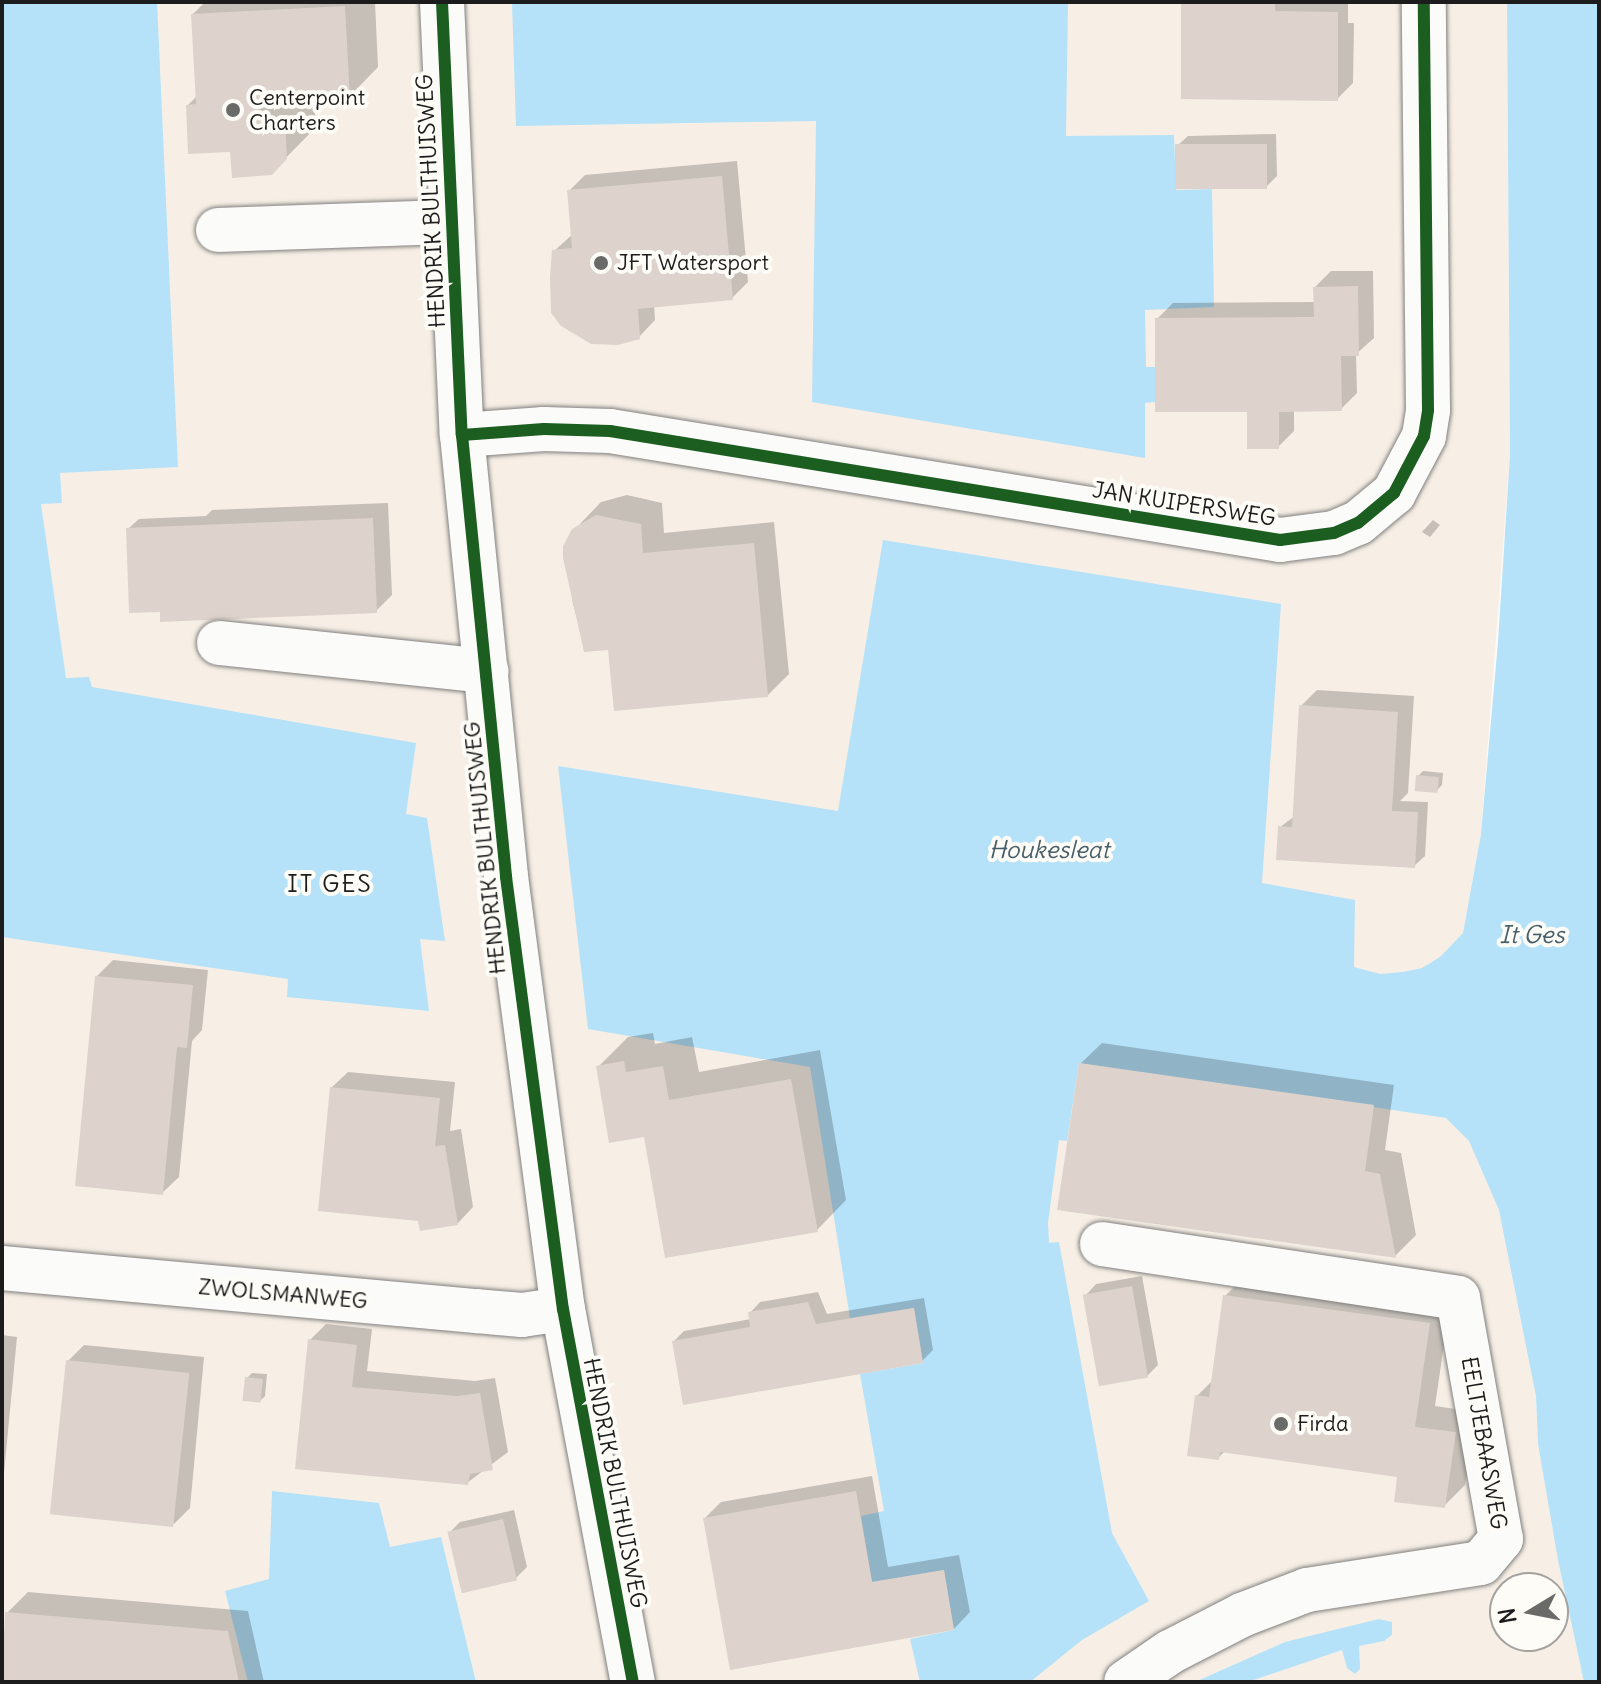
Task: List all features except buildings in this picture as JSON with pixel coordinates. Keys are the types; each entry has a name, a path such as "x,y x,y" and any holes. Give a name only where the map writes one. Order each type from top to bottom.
{"street":[{"name":"HENDRIK BULTHUISWEG","path":"442,2 462,435 508,893 563,1309 633,1682"},
{"name":"JAN KUIPERSWEG","path":"462,435 544,429 610,431 1280,540 1334,533 1358,523 1394,493 1424,436 1428,410 1424,2"},
{"path":"218,230 452,222"},
{"path":"219,643 487,671"},
{"name":"EELTJEBAASWEG","path":"1102,1244 1458,1298 1501,1539 1481,1563 1294,1595 1242,1615 1170,1652 1126,1682"},
{"name":"ZWOLSMANWEG","path":"2,1268 491,1313 522,1315 563,1309"}],"shaded area":[{"path":"2,2 1507,2 1510,455 1481,834 1463,933 1536,1396 1538,1444 1563,1572 1489,1572 1489,1652 1569,1652 1569,1604 1584,1682 2,1682"}],"water":[{"path":"2,2 157,2 178,467 60,473 62,503 41,504 66,678 89,677 92,687 416,743 406,814 427,818 445,941 420,939 429,1011 287,997 288,979 2,937"},
{"path":"512,2 1068,2 1066,136 1174,135 1176,190 1212,189 1214,307 1145,310 1146,367 1155,367 1155,402 1145,403 1145,458 812,402 816,121 516,126"},
{"name":"Houkesleat","path":"1507,2 1599,2 1599,1682 1584,1682 1569,1612 1569,1572 1561,1572 1558,1560 1538,1444 1536,1396 1499,1210 1469,1141 1446,1118 1079,1063 1067,1141 1059,1140 1048,1223 1049,1243 1059,1242 1112,1533 1149,1601 1082,1640 1030,1682 920,1682 910,1639 954,1630 944,1570 872,1582 861,1516 884,1511 860,1374 923,1363 914,1308 850,1318 810,1067 588,1029 558,766 838,811 883,540 1281,604 1262,883 1355,900 1354,967 1380,974 1422,968 1440,957 1463,933 1481,834 1510,455"},
{"path":"272,1491 379,1503 390,1547 441,1537 476,1682 248,1682 225,1591 269,1579"},
{"path":"1379,1619 1392,1622 1392,1635 1384,1641 1359,1646 1360,1669 1355,1674 1347,1668 1342,1650 1248,1682 1195,1682 1285,1642"}],"cycle path":[{"path":"442,2 462,435 506,877 563,1309 633,1682"},
{"path":"462,435 544,429 610,431 1280,540 1334,533 1358,523 1394,493 1424,436 1428,410 1424,2"}],"place":[{"name":"Centerpoint Charters","path":"233,110"},
{"name":"JFT Watersport","path":"601,263"},
{"name":"Firda","path":"1281,1424"}],"district":[{"name":"IT GES","path":"330,884"}],"water label":[{"name":"It Ges","path":"1532,935"}]}
